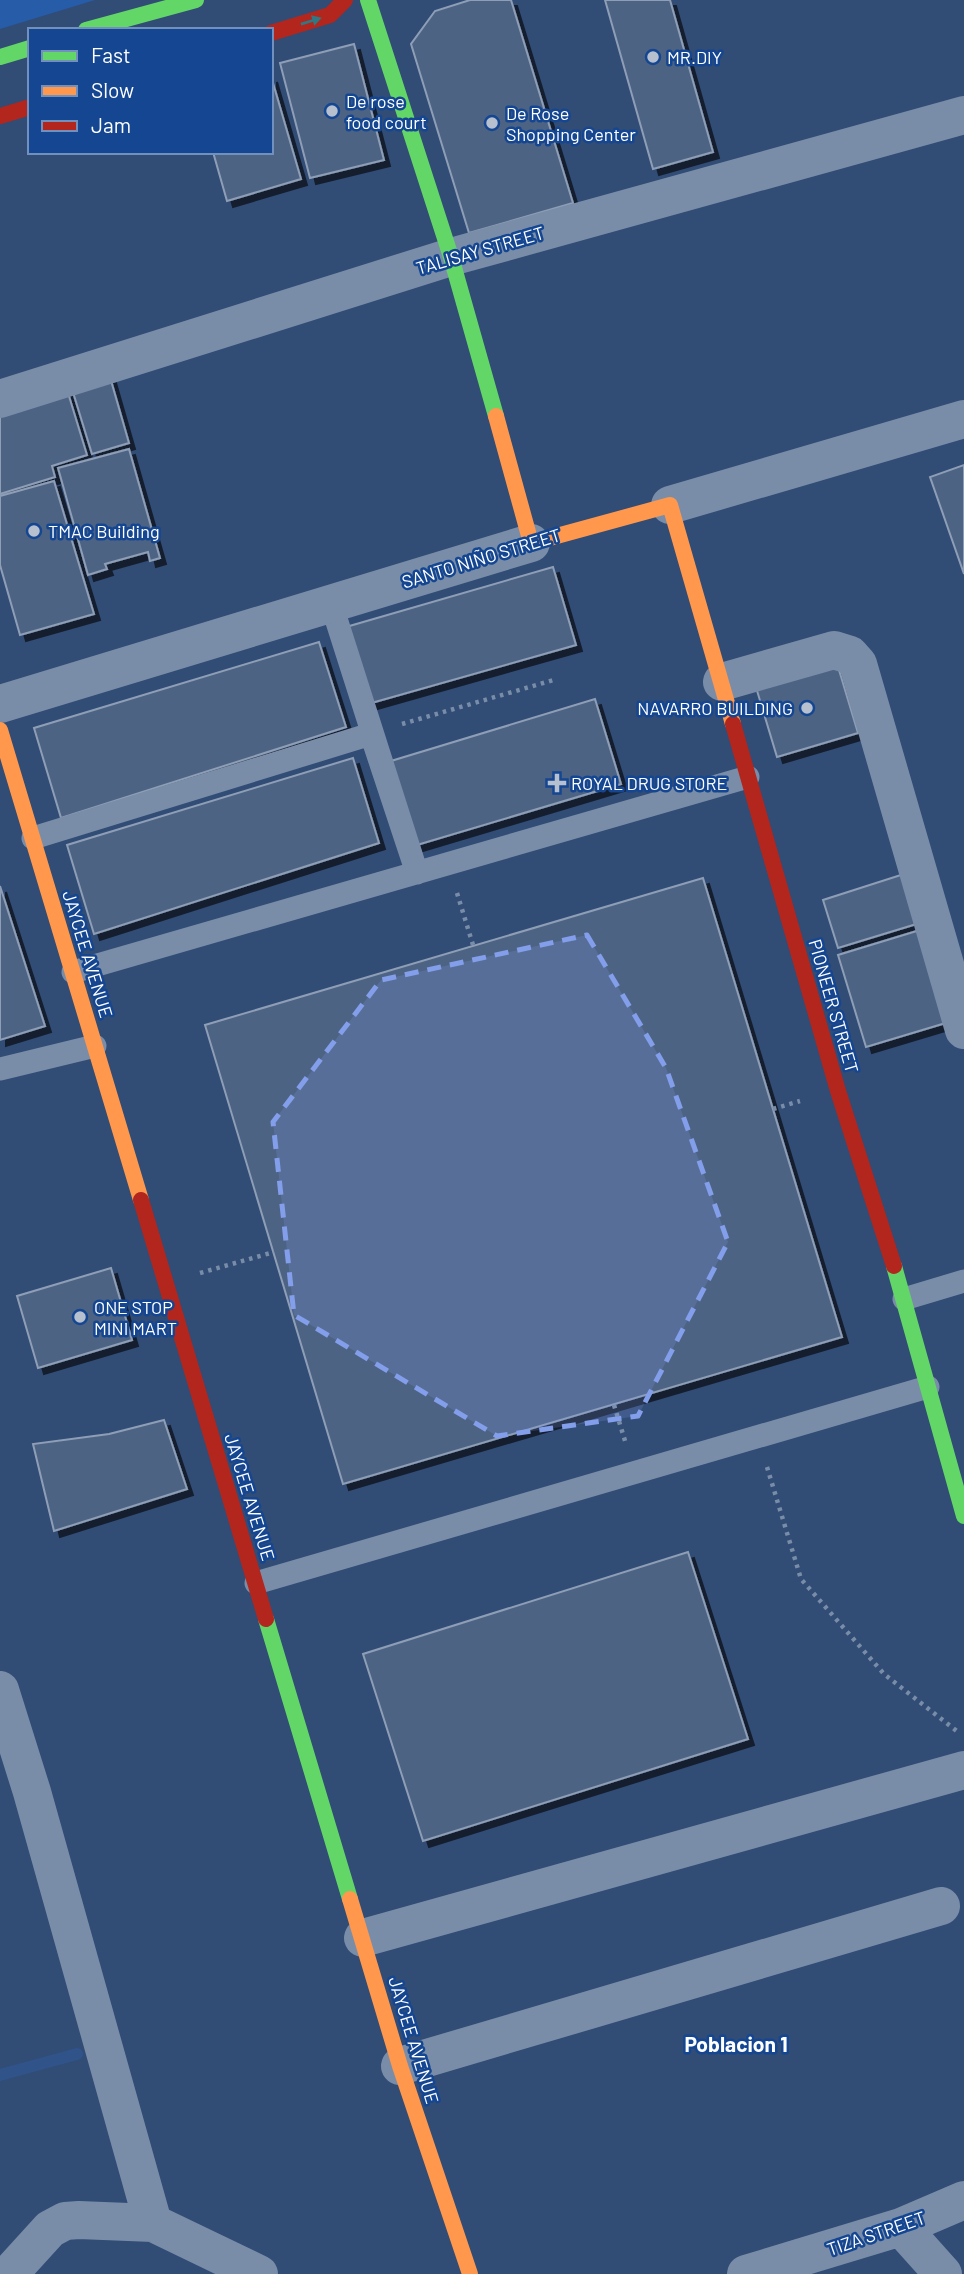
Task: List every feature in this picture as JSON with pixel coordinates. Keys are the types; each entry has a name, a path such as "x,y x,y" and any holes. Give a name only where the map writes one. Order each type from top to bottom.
{"main road":[{"path":"93,28 196,0"},
{"path":"273,32 330,15 345,0"},
{"path":"368,0 451,257 531,542"},
{"path":"0,57 28,49"},
{"path":"0,116 28,108"},
{"name":"SANTO NIÑO STREET","path":"531,542 670,505"},
{"name":"PIONEER STREET","path":"670,505 838,1090 904,1298 961,1496"},
{"name":"JAYCEE AVENUE","path":"0,730 400,2066 470,2274"}],"street":[{"name":"TALISAY STREET","path":"0,399 451,257 964,115"},
{"name":"SANTO NIÑO STREET","path":"670,505 964,419"},
{"name":"SANTO NIÑO STREET","path":"0,704 531,542"},
{"path":"722,682 834,650 850,655 859,664 964,1030"},
{"path":"0,1690 32,1792 152,2222"},
{"path":"363,1938 964,1770"},
{"path":"400,2066 953,1905"},
{"name":"TIZA STREET","path":"747,2274 901,2227 964,2200"},
{"path":"9,2274 50,2229 65,2221 152,2222 259,2274"},
{"path":"901,2227 943,2274"}],"lane":[{"path":"331,603 417,873"},
{"path":"33,838 371,734 417,873"},
{"path":"73,972 748,778"},
{"path":"0,1069 95,1046"},
{"path":"904,1298 964,1282"},
{"path":"256,1583 928,1387"}],"path":[{"path":"371,734 557,678"},
{"path":"448,865 473,945"},
{"path":"166,1283 274,1252"},
{"path":"614,1405 634,1473"},
{"path":"758,1436 801,1579 884,1674 964,1737"}],"highlighted area":[{"path":"587,935 666,1068 728,1242 638,1416 497,1436 294,1315 273,1122 381,980"}],"shaded area":[{"path":"0,0 95,0 0,29"}],"building":[{"name":"De Rose Shopping Center","path":"470,0 511,0 573,203 469,233 411,44 435,11"},
{"path":"605,0 670,0 713,152 653,169"},
{"name":"De rose food court","path":"354,44 384,160 310,178 280,63"},
{"path":"273,83 301,179 227,201 214,154 273,154"},
{"path":"110,377 129,443 92,454 72,389"},
{"path":"65,383 87,455 52,466 55,477 0,494 0,403"},
{"path":"129,449 160,558 150,561 148,552 105,564 107,569 88,575 58,468"},
{"path":"964,465 964,574 930,477"},
{"name":"TMAC Building","path":"54,481 94,614 20,635 0,565 0,496"},
{"path":"553,567 576,645 368,704 346,627"},
{"path":"319,642 346,727 61,818 34,728"},
{"name":"NAVARRO BUILDING","path":"836,660 858,733 777,757 755,684"},
{"path":"595,699 621,784 417,845 391,761"},
{"path":"353,758 379,843 94,934 67,845"},
{"path":"907,873 923,922 838,948 823,900"},
{"path":"703,878 842,1337 343,1484 205,1025"},
{"path":"0,886 45,1026 0,1040"},
{"path":"920,930 949,1022 866,1047 838,955"},
{"path":"111,1268 132,1340 38,1368 17,1296"},
{"path":"164,1420 187,1489 54,1531 33,1444 109,1434"},
{"path":"688,1552 748,1739 423,1841 363,1654"}],"waterway":[{"path":"0,2075 77,2054"}],"traffic: fast":[{"path":"93,28 196,0"},
{"path":"368,0 451,257 496,416"},
{"path":"0,57 28,49"},
{"path":"894,1266 964,1516"},
{"path":"266,1619 350,1899"}],"traffic: slow":[{"path":"496,416 531,543 670,505 733,724"},
{"path":"0,730 141,1200"},
{"path":"350,1899 400,2066 470,2274"}],"traffic: jam":[{"path":"273,32 330,15 345,0"},
{"path":"0,116 28,108"},
{"path":"733,724 838,1091 894,1266"},
{"path":"141,1200 266,1619"}],"place":[{"name":"MR.DIY","path":"653,57"},
{"name":"De rose food court","path":"332,111"},
{"name":"De Rose Shopping Center","path":"492,123"},
{"name":"TMAC Building","path":"34,531"},
{"name":"NAVARRO BUILDING","path":"807,708"},
{"name":"ROYAL DRUG STORE","path":"557,783"},
{"name":"ONE STOP MINI MART","path":"80,1317"}],"district":[{"name":"Poblacion 1","path":"736,2043"}]}
